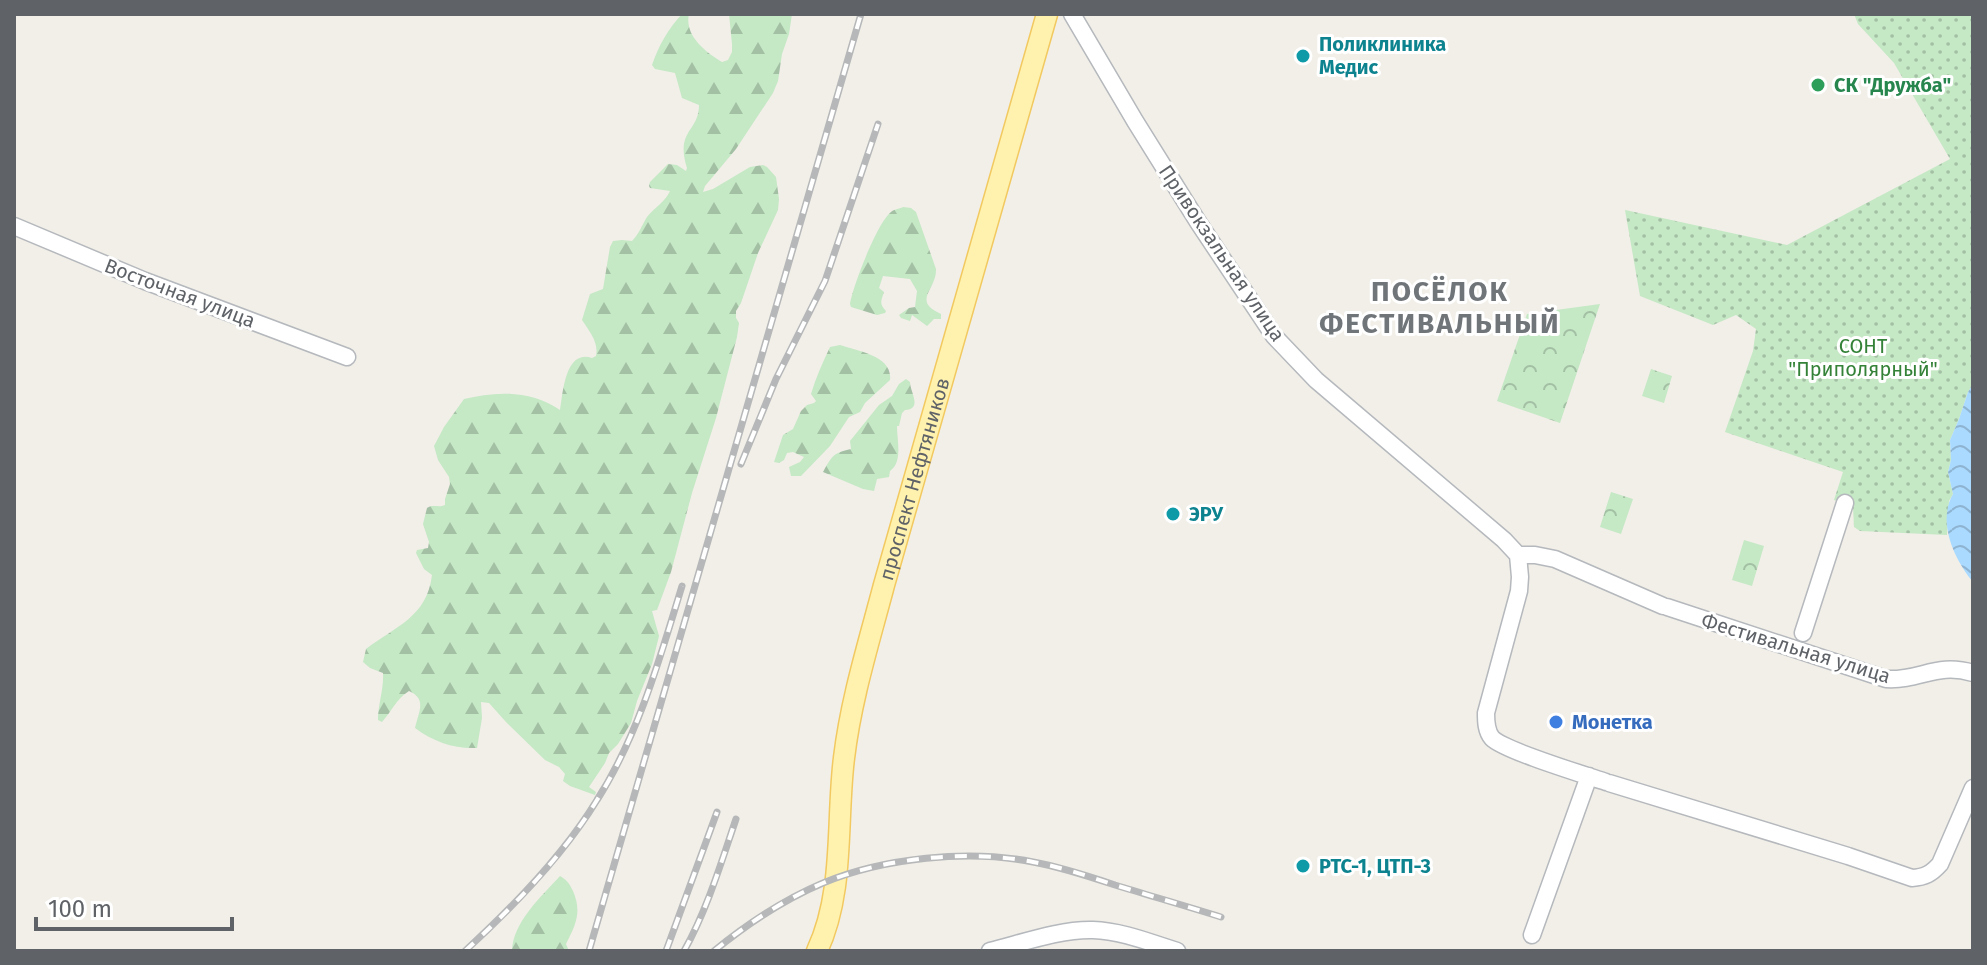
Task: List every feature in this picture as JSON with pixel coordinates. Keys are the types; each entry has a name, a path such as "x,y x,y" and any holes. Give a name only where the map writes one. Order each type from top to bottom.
{"main road":[{"name":"проспект Нефтяников","path":"822,946 835,893 844,757 860,675 1047,14"}],"street":[{"name":"Привокзальная улица","path":"1072,14 1198,222 1274,336 1316,380 1518,555"},
{"path":"1041,34 1056,23 1066,23 1081,30"},
{"name":"Восточная улица","path":"14,226 145,281 347,357"},
{"path":"1801,639 1845,503"},
{"path":"1518,555 1519,591 1486,713 1491,737 1508,747 1601,780 1912,878 1932,873 1940,864 1973,788"},
{"name":"Фестивальная улица","path":"1518,555 1555,559 1665,606 1801,639 1886,679 1906,679 1950,668 1973,673"},
{"path":"1531,941 1601,780"},
{"path":"990,951 1075,931 1094,930 1177,951"}],"green space":[{"path":"682,14 689,14 690,29 697,42 722,62 728,60 732,52 729,14 792,14 773,93 703,192 750,167 763,165 776,177 778,210 736,311 739,323 737,337 716,418 671,572 657,610 652,611 659,636 652,664 631,723 589,787 596,792 595,795 563,781 565,774 559,767 545,760 489,703 481,702 477,748 444,744 415,728 420,702 409,691 397,701 382,722 378,720 383,673 363,662 366,649 417,611 429,589 432,575 424,569 416,553 428,548 423,524 427,508 445,505 450,484 434,446 464,399 514,394 538,399 560,410 564,384 571,366 583,357 596,356 595,341 582,320 590,294 603,289 610,247 613,241 632,241 647,217 668,195 670,191 650,188 650,182 668,164 686,171 687,168 684,146 699,105 682,98 675,73 655,69 652,65 664,38"},
{"name":"СОНТ \"Приполярный\"","path":"1854,14 1973,14 1973,384 1950,440 1948,472 1953,494 1949,501 1947,535 1860,531 1854,527 1853,506 1834,500 1843,472 1725,432 1753,351 1756,329 1736,315 1713,325 1640,296 1625,210 1787,245 1950,159 1894,63 1858,24"},
{"path":"903,207 916,212 936,269 926,299 932,309 941,314 941,319 934,319 927,326 912,315 910,321 899,315 915,307 917,291 910,279 883,276 879,288 884,292 881,302 885,313 877,315 851,307 850,304 879,228 891,212"},
{"path":"1600,304 1560,423 1497,401 1527,314"},
{"path":"840,345 880,360 886,365 890,380 865,403 860,412 849,417 830,446 801,476 791,476 789,467 804,457 787,453 784,460 774,462 783,435 793,429 801,411 816,401 811,394 820,370 830,347"},
{"path":"1651,369 1672,376 1664,403 1642,396"},
{"path":"906,379 910,382 914,403 913,407 902,413 897,426 898,457 889,477 877,479 874,491 823,472 834,456 851,449 850,441 879,405 892,396"},
{"path":"1611,492 1633,499 1621,534 1600,527"},
{"path":"1744,540 1764,546 1752,586 1732,580"},
{"path":"560,876 570,886 577,905 575,924 566,944 569,951 512,951 523,920"}],"water":[{"path":"1973,384 1973,582 1954,551 1947,516 1953,494 1948,472 1950,440"}],"railway":[{"path":"589,951 861,14"},
{"path":"741,464 776,379 825,281 878,124"},
{"path":"465,951 536,880 569,841 612,775 636,723 682,586"},
{"path":"666,951 717,812"},
{"path":"684,951 707,903 736,819"},
{"path":"714,951 766,913 823,883 872,867 954,856 1008,858 1043,864 1221,917"}],"place":[{"name":"Поликлиника Медис","path":"1303,56"},
{"name":"СК \"Дружба\"","path":"1818,85"},
{"name":"ЭРУ","path":"1173,514"},
{"name":"Монетка","path":"1556,722"},
{"name":"РТС-1, ЦТП-3","path":"1303,866"}],"district":[{"name":"ПОСЁЛОК ФЕСТИВАЛЬНЫЙ","path":"1440,307"}]}
